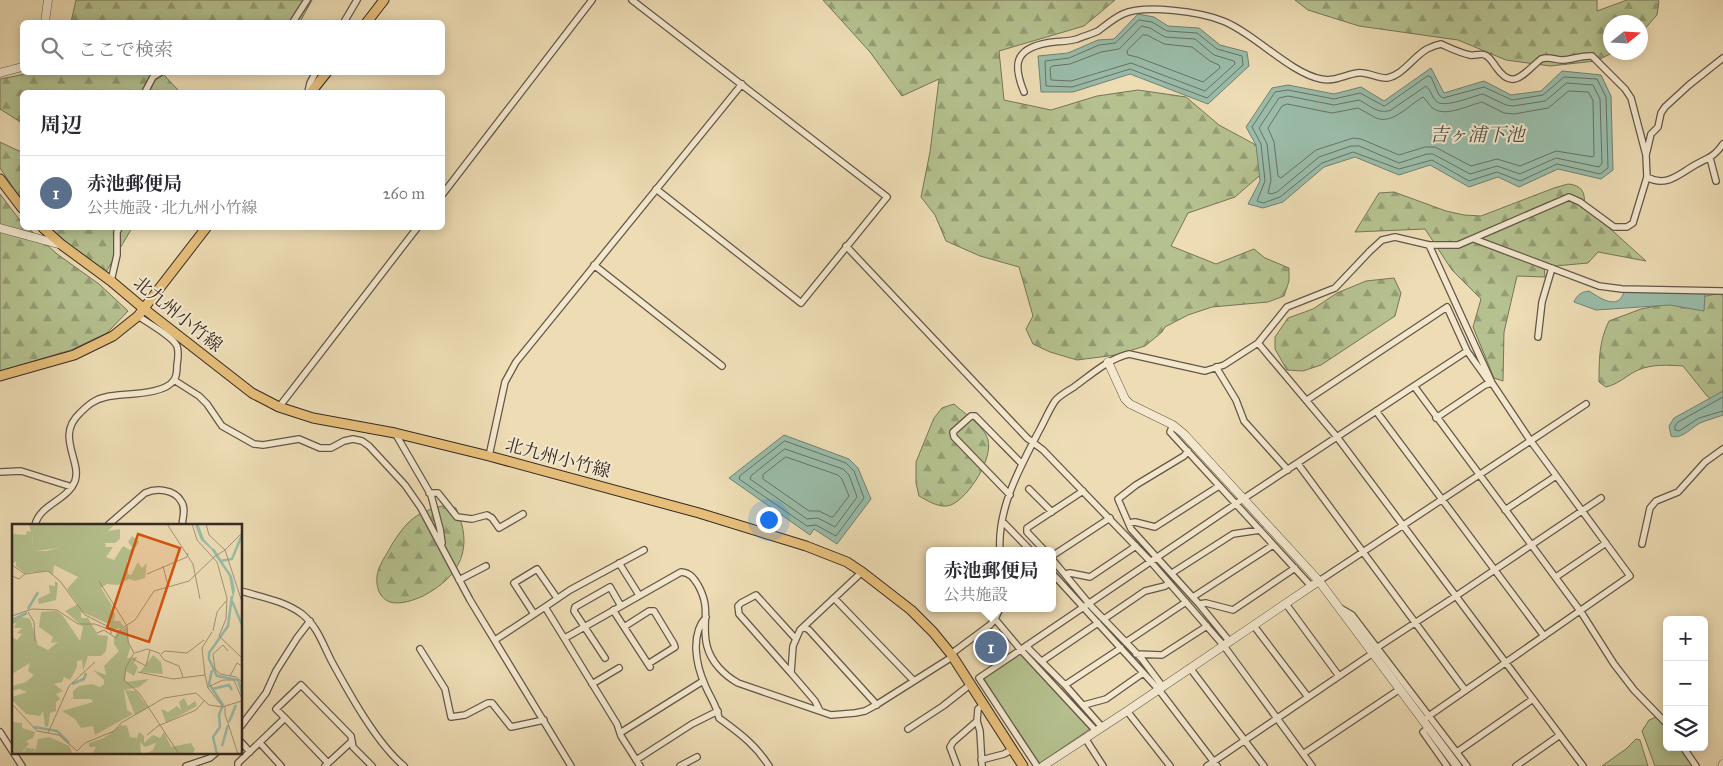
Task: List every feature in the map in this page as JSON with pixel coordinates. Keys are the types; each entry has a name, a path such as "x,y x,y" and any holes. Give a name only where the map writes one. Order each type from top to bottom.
{"main road":[{"path":"369,20 384,0"},
{"path":"312,90 324,75"},
{"path":"0,179 20,205"},
{"name":"北九州小竹線","path":"45,230 62,246 111,280 140,312 252,393 279,406 313,418 395,433 489,456 699,513 831,555 862,572 911,610 933,632 971,684 1023,766"},
{"path":"0,376 74,355 113,336 140,312 204,230"}],"street":[{"path":"45,20 48,0"},
{"path":"294,20 307,0"},
{"path":"345,20 357,0"},
{"path":"445,191 592,0"},
{"path":"632,0 887,197 801,303 656,189"},
{"path":"1000,547 1002,521 1010,495 1022,464 1056,400 1108,362 1129,354 1205,371 1224,365 1258,343 1287,307 1335,288 1382,240 1395,237 1429,245 1458,245 1569,197 1580,202 1614,227 1627,227 1633,223 1647,177 1646,155 1631,98 1625,89 1592,56 1585,55 1562,60 1546,57 1519,78 1510,80 1502,76 1484,54 1472,55 1462,53 1441,44 1427,49 1398,73 1386,78 1359,72 1333,80 1320,79 1292,65 1240,30 1223,21 1196,14 1140,9 1125,13 1096,32 1072,40 1046,43 1028,49 1018,60 1016,69 1024,92"},
{"path":"1646,155 1652,134 1658,127 1661,113 1689,85 1723,58"},
{"path":"0,73 20,68"},
{"path":"145,90 157,75"},
{"path":"310,90 310,83 314,75"},
{"path":"489,456 505,382 512,369 594,265 742,84"},
{"path":"1647,177 1652,180 1665,182 1710,158 1723,144"},
{"path":"1710,158 1716,181"},
{"path":"0,228 62,246"},
{"path":"111,280 117,255 118,230"},
{"path":"279,406 415,230"},
{"path":"1474,239 1600,286 1622,289 1723,291"},
{"path":"1426,718 1581,612 1630,576 1530,440 1490,381 1429,245"},
{"path":"846,246 1027,438 1043,450 1136,546 1172,573 1199,604 1276,718 1312,766"},
{"path":"594,265 722,366"},
{"path":"1538,337 1542,302 1552,268"},
{"path":"1307,400 1448,307 1467,351 1486,379 1490,381"},
{"path":"35,524 36,518 42,510 62,497 72,487 76,479 69,445 70,429 77,415 91,403 105,397 157,390 174,380 178,354 177,346 140,312"},
{"path":"1258,343 1337,437 1583,766"},
{"path":"1037,766 979,678 1243,499 1467,351"},
{"path":"1108,362 1125,399 1130,404 1173,424 1184,434 1319,581 1338,607 1375,650 1426,718 1429,727 1457,766"},
{"path":"1216,367 1236,400 1244,421 1288,470"},
{"path":"174,380 203,400 222,426 254,444 263,445 299,439 320,448 331,448 344,441 353,439 362,441 369,446 405,486 421,508 459,580 571,766"},
{"path":"1436,418 1490,381"},
{"path":"1414,386 1581,612 1614,664 1634,690 1663,720"},
{"path":"1043,766 1127,712 1311,586 1364,553 1586,404"},
{"path":"1376,411 1544,636"},
{"path":"1010,495 954,438 954,432 971,416 975,416 1022,464"},
{"path":"1173,424 1170,432 1311,586"},
{"path":"395,433 429,493 440,529 442,547"},
{"path":"1642,544 1650,508 1656,501 1678,492 1705,462 1723,449"},
{"path":"1188,451 1184,456 1136,485 1118,499 1131,529 1169,583 1206,626 1227,644"},
{"path":"1298,464 1465,690"},
{"path":"0,472 21,471 72,487"},
{"path":"1505,510 1556,476"},
{"path":"1129,523 1135,522 1155,528 1219,486"},
{"path":"109,524 145,492 152,489 163,490 176,496 181,501 184,510 182,524"},
{"path":"1029,489 1052,512"},
{"path":"1041,547 1027,532 1027,528 1084,491"},
{"path":"429,493 438,493 458,518 472,519 487,515 492,518 499,528 523,514"},
{"path":"1207,766 1215,764 1244,740 1456,596 1494,568 1601,498"},
{"path":"1056,555 1110,518"},
{"path":"1002,521 1027,547"},
{"path":"1172,573 1233,534 1260,530"},
{"path":"1556,578 1606,543"},
{"path":"1193,597 1273,545"},
{"path":"1066,574 1090,577 1136,546"},
{"path":"495,640 570,590 644,550"},
{"path":"619,563 639,595"},
{"path":"1056,563 1066,574 1098,623 1161,688"},
{"path":"459,580 486,566"},
{"path":"1199,604 1206,603 1233,610 1295,568"},
{"path":"534,614 514,584 538,569 557,598"},
{"path":"564,638 675,574 685,572 694,578 705,601 707,646 717,666 729,678 738,683 831,715 843,715 864,711 914,681 982,631 995,619 998,612"},
{"path":"791,673 791,658 796,638 804,627 862,572"},
{"path":"1056,577 1104,619 1126,642 1215,764"},
{"path":"1104,619 1145,591 1165,586 1169,583"},
{"path":"605,658 574,611 575,607 610,587 621,606"},
{"path":"242,591 288,606 310,621 357,706 401,765"},
{"path":"796,638 756,595 738,606 739,614 815,701 820,711"},
{"path":"834,598 914,681"},
{"path":"1126,642 1186,602"},
{"path":"1286,604 1339,676"},
{"path":"545,607 617,724 620,733 638,763 692,724 718,711"},
{"path":"613,610 649,666 674,647 654,612 650,611 624,627"},
{"path":"706,617 701,623 698,632 696,648 697,660 703,681 718,711 719,718 749,740 769,766"},
{"path":"995,619 1099,729"},
{"path":"242,725 266,693 276,671 310,621"},
{"path":"1042,661 1098,623"},
{"path":"1136,654 1162,655 1206,626"},
{"path":"1254,626 1308,697"},
{"path":"804,627 809,630 877,704"},
{"path":"1023,648 1042,661 1084,705 1099,729"},
{"path":"1065,685 1121,648"},
{"path":"420,649 445,689 451,717 466,715 492,702 511,727 544,720"},
{"path":"1375,650 1400,689 1468,766"},
{"path":"592,684 619,668"},
{"path":"1190,668 1264,766"},
{"path":"1084,705 1106,699 1144,672"},
{"path":"620,733 703,681"},
{"path":"908,729 943,706 971,684"},
{"path":"351,742 327,765 276,709 301,685 351,736 353,747 372,766"},
{"path":"1303,754 1400,689"},
{"path":"1456,752 1533,699"},
{"path":"984,704 978,709 977,721 980,730 982,763 1012,749"},
{"path":"1127,712 1170,766"},
{"path":"238,766 238,763 285,718"},
{"path":"957,766 950,747 952,742 977,721"},
{"path":"1429,727 1423,732 1447,766"},
{"path":"0,732 12,751"},
{"path":"1516,766 1560,735"},
{"path":"1084,738 1103,766"},
{"path":"242,743 250,752"},
{"path":"260,743 281,766"},
{"path":"1686,751 1696,766"},
{"path":"14,754 22,766"},
{"path":"186,766 209,755"},
{"path":"680,766 697,756"}],"green space":[{"path":"76,0 312,0 301,20 71,20"},
{"path":"823,0 1115,0 1084,26 999,51 1004,100 1051,110 1097,96 1138,90 1186,97 1219,125 1256,145 1273,164 1235,197 1188,213 1171,246 1216,264 1254,249 1265,258 1289,268 1289,281 1284,296 1268,302 1212,307 1188,315 1165,327 1162,332 1145,346 1116,355 1077,360 1050,352 1033,344 1026,329 1033,316 1019,267 980,256 946,241 935,215 921,197 930,152 939,79 902,96 870,52"},
{"path":"1295,0 1597,0 1597,11 1627,0 1659,1 1657,15 1648,25 1648,15 1603,15 1603,58 1596,61 1550,66 1506,60 1458,40 1359,26 1308,10"},
{"path":"21,75 164,75 178,90 20,90 20,122 0,109 0,79"},
{"path":"0,142 20,151 20,198 0,168"},
{"path":"1568,184 1582,190 1584,205 1646,261 1598,252 1588,263 1544,267 1545,277 1517,276 1504,332 1503,381 1494,378 1473,327 1481,299 1452,270 1425,229 1355,232 1379,193 1394,192 1446,211 1481,216"},
{"path":"0,194 20,220 20,230 30,230 57,254 99,284 128,311 107,333 71,350 0,371"},
{"path":"52,230 131,230 106,272"},
{"path":"1394,278 1401,293 1395,316 1321,365 1303,371 1287,370 1275,349 1275,337 1288,318 1313,309 1337,293 1366,281"},
{"path":"1723,294 1723,401 1717,403 1707,396 1683,366 1660,365 1643,368 1606,387 1599,382 1601,343 1609,321 1641,309"},
{"path":"954,404 983,430 988,440 989,448 983,467 972,486 958,501 951,505 943,506 934,504 919,496 916,483 916,462 934,418 942,408"},
{"path":"447,505 456,508 464,536 461,560 455,570 436,588 419,598 399,603 385,600 379,592 378,571 402,529 420,514"},
{"path":"1021,653 1090,729 1040,763 1036,761 984,679 984,675"},
{"path":"1659,716 1663,722 1663,751 1683,751 1693,766 1655,766 1642,731 1649,720"},
{"path":"1636,739 1640,740 1648,766 1602,766 1626,749"}],"water":[{"path":"1138,14 1154,17 1168,26 1199,28 1220,45 1247,52 1249,66 1208,104 1130,74 1073,92 1041,92 1038,56 1068,53 1098,40 1114,39"},
{"name":"吉ヶ浦下池","path":"1431,68 1444,93 1484,81 1511,95 1541,91 1562,71 1601,75 1611,96 1613,170 1601,179 1558,169 1519,187 1498,177 1469,187 1430,165 1399,175 1355,157 1324,167 1283,202 1263,208 1248,204 1260,181 1256,145 1246,127 1272,88 1288,85 1334,94 1361,87 1384,101"},
{"path":"1589,291 1613,302 1618,301 1624,292 1705,294 1704,311 1670,305 1596,310 1574,302 1580,294"},
{"path":"1723,391 1723,415 1700,423 1682,435 1671,436 1669,426 1674,418"},
{"path":"784,435 849,459 858,468 871,499 837,544 814,529 810,535 729,478"}],"place":[{"name":"赤池郵便局","path":"991,647"}]}
